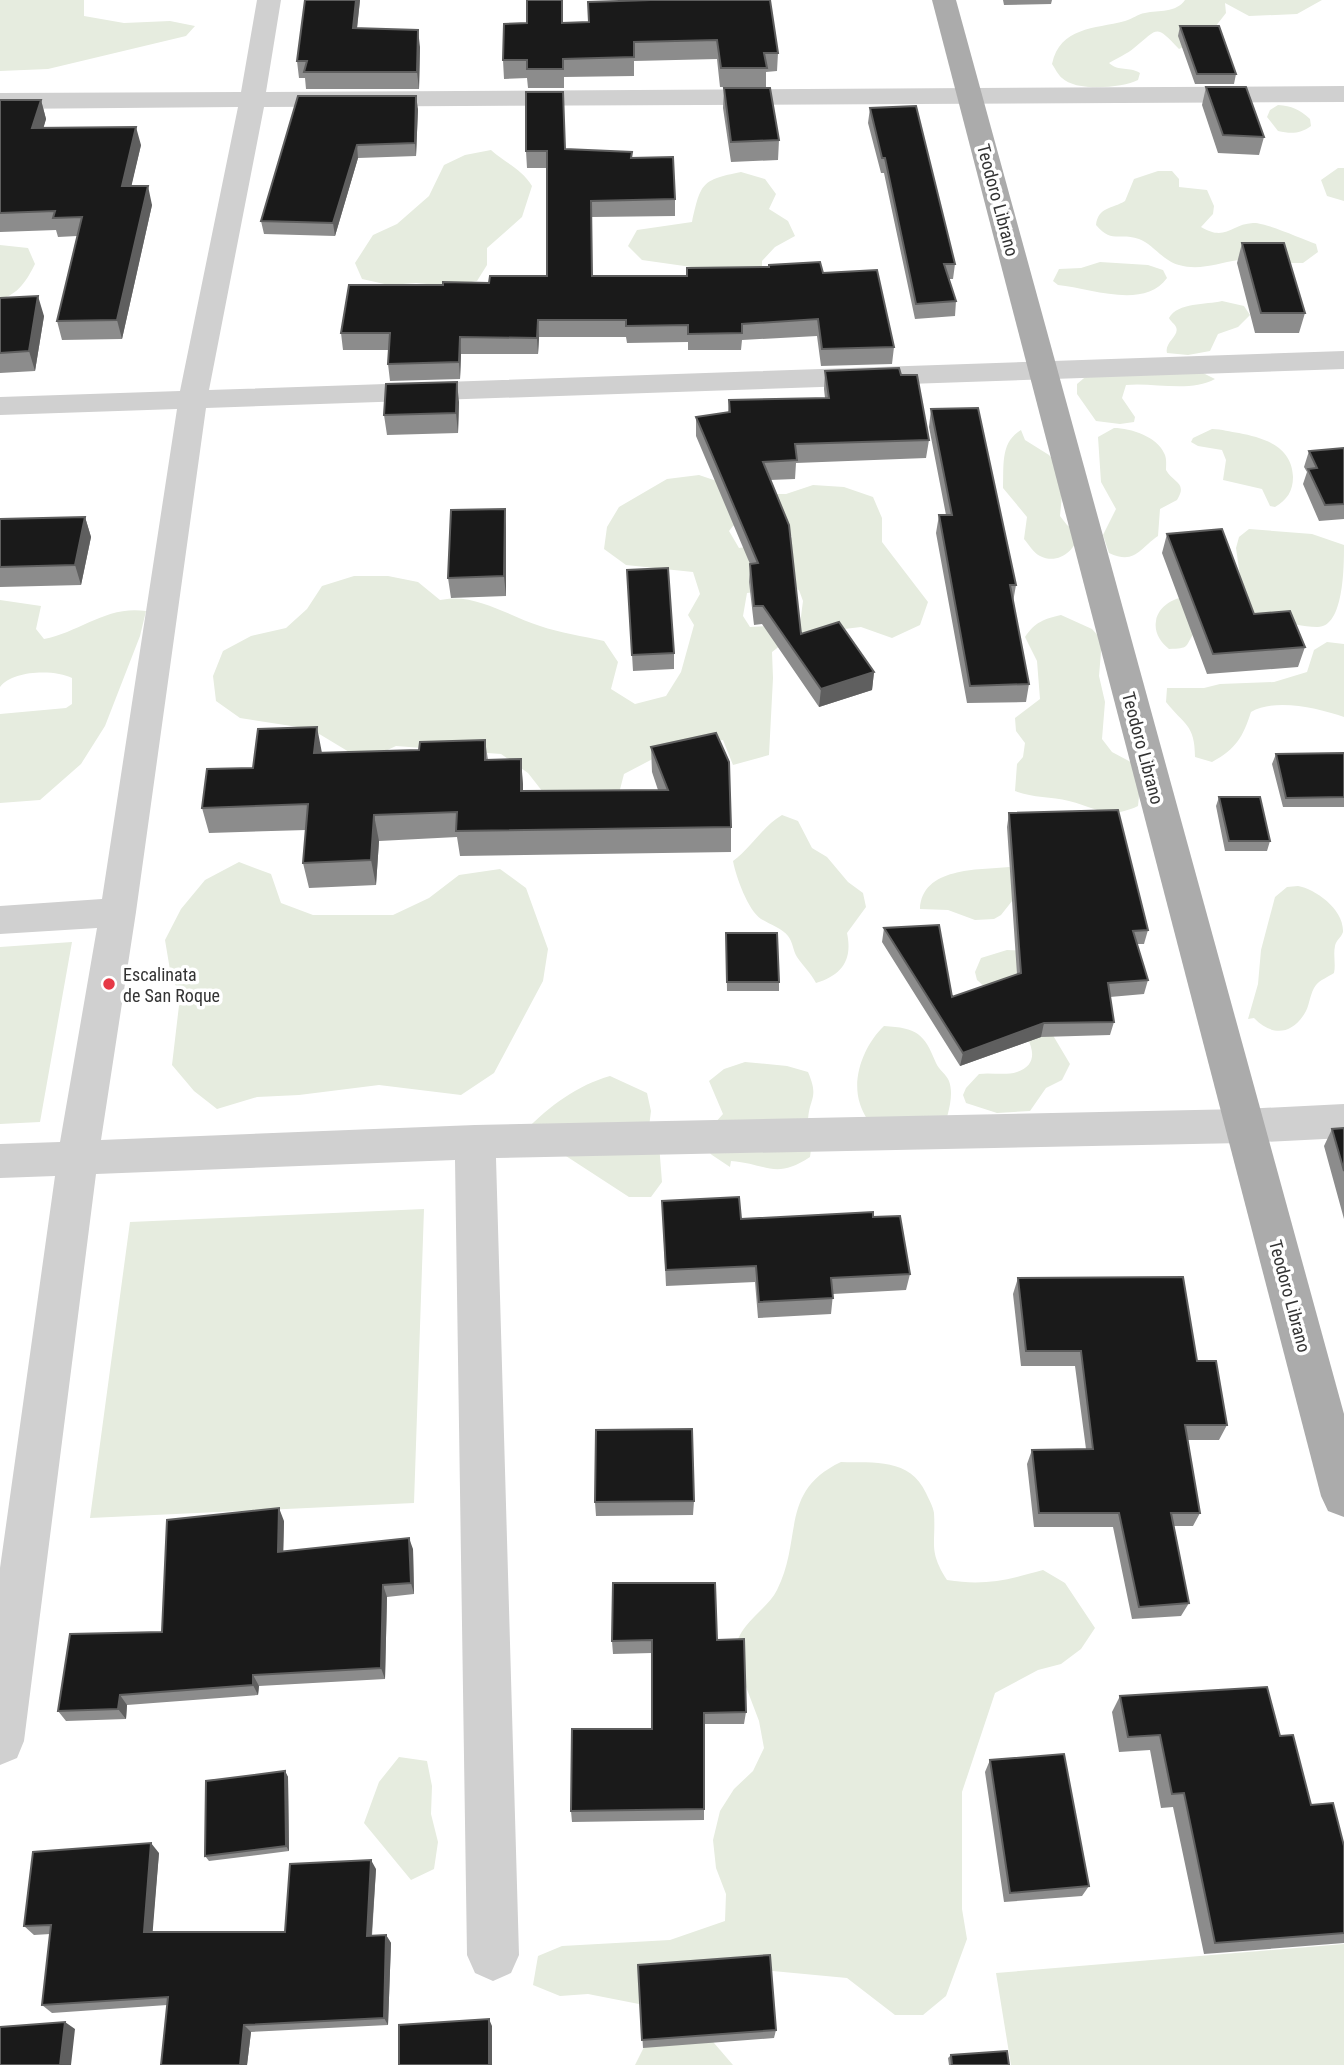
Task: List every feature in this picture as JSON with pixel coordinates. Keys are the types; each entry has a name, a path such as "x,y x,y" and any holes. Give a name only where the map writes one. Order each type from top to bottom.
{"main road":[{"name":"Teodoro Librano","path":"944,0 1344,1496"}],"street":[{"path":"0,1741 78,1156 118,912 194,398 252,102 268,0"},
{"path":"0,101 252,102 1344,94"},
{"path":"0,406 1344,360"},
{"path":"0,920 118,912"},
{"path":"0,1161 475,1142 1243,1126 1344,1121"},
{"path":"475,1142 493,1955"}],"shaded area":[{"path":"0,0 84,0 84,16 124,23 170,21 195,26 186,36 48,69 0,71"},
{"path":"1185,0 1322,0 1297,14 1249,16 1225,3 1226,13 1208,36 1179,49 1161,32 1153,33 1109,63 1140,73 1138,80 1131,83 1099,87 1078,85 1062,78 1052,64 1056,52 1070,36 1142,14 1172,9"},
{"path":"1278,105 1299,110 1310,119 1311,126 1295,133 1278,131 1267,117 1270,110"},
{"path":"491,150 532,186 522,217 487,248 487,265 477,281 449,286 416,283 389,285 362,279 355,263 373,235 397,224 429,196 444,165 465,155"},
{"path":"1338,168 1344,168 1344,201 1327,196 1321,180"},
{"path":"1158,171 1172,171 1179,179 1179,187 1207,190 1214,206 1213,214 1201,227 1223,233 1245,224 1259,223 1316,244 1318,252 1303,263 1246,259 1187,267 1168,260 1139,239 1111,236 1096,225 1103,212 1125,201 1134,179"},
{"path":"741,172 765,179 776,194 769,209 788,221 795,236 775,247 762,261 762,277 642,260 628,246 637,230 692,222 705,185 718,178"},
{"path":"0,245 28,248 35,264 17,290 0,299"},
{"path":"1100,262 1148,265 1163,270 1167,278 1157,288 1131,295 1100,293 1058,285 1053,281 1059,269 1081,268"},
{"path":"1222,301 1244,306 1250,315 1238,327 1218,334 1210,351 1188,355 1167,353 1177,330 1169,318 1173,313 1186,307"},
{"path":"1201,372 1215,379 1183,386 1126,385 1122,398 1135,417 1134,422 1120,424 1096,421 1077,394 1077,384 1090,373"},
{"path":"1114,428 1135,432 1156,442 1165,455 1166,470 1181,490 1177,500 1160,509 1158,536 1136,554 1125,557 1109,553 1103,535 1116,509 1101,482 1098,437"},
{"path":"1212,429 1258,438 1282,451 1288,458 1293,477 1290,491 1283,501 1275,507 1270,506 1262,489 1223,480 1226,460 1222,450 1198,446 1191,442 1193,438"},
{"path":"1021,430 1025,440 1049,455 1064,474 1060,516 1079,534 1070,551 1053,559 1040,556 1024,539 1027,517 1003,488 1006,448 1014,435"},
{"path":"699,475 755,494 786,494 813,485 844,487 873,497 882,518 882,542 928,602 920,625 892,638 861,627 794,635 772,652 769,755 733,765 723,740 687,741 624,774 617,801 546,796 528,773 501,754 396,746 364,761 311,729 240,718 216,701 213,676 223,651 251,636 286,628 307,609 322,586 354,576 388,576 418,582 440,600 453,598 479,602 528,622 604,641 618,662 611,689 635,704 666,696 681,672 694,625 688,615 700,594 693,572 626,565 604,549 607,527 619,507 667,479","holes":["748,521 789,532 792,537 787,541 739,548 729,531 733,526","790,588 799,590 803,601 800,624 750,627 743,616 747,593"]},
{"path":"1249,529 1312,534 1344,545 1341,595 1333,618 1326,625 1317,627 1264,622 1194,633 1186,646 1169,649 1160,640 1156,629 1160,611 1179,598 1242,590 1236,548 1239,537"},
{"path":"0,600 41,606 36,629 44,639 106,615 132,610 146,611 140,636 105,726 81,764 40,800 0,803 0,714 66,708 72,704 72,678 45,672 24,674 6,681 0,687"},
{"path":"1061,615 1092,629 1102,640 1099,676 1105,702 1102,739 1112,752 1142,768 1138,806 1128,810 1103,811 1062,799 1015,791 1017,764 1023,757 1025,743 1016,731 1015,718 1040,699 1037,661 1025,637 1040,622"},
{"path":"1327,642 1344,644 1344,717 1297,706 1261,708 1251,712 1245,729 1227,752 1212,762 1195,757 1191,731 1166,702 1167,688 1274,682 1307,672 1314,650"},
{"path":"782,815 798,821 812,848 827,857 848,882 863,893 866,907 847,933 848,951 843,965 832,976 816,983 797,957 788,936 756,915 747,901 733,861"},
{"path":"239,862 271,874 281,903 313,915 393,915 429,898 459,875 500,869 526,888 548,949 543,981 494,1073 461,1095 379,1085 299,1095 257,1097 217,1109 194,1091 172,1065 180,997 170,970 165,940 181,909 205,880"},
{"path":"1009,867 1018,870 1020,891 1001,915 994,919 975,920 948,910 920,909 923,895 930,885 941,878 954,873"},
{"path":"1298,886 1312,891 1334,908 1343,932 1335,946 1334,973 1316,985 1301,1019 1282,1031 1268,1028 1254,1018 1248,1019 1258,984 1261,950 1275,897 1287,887"},
{"path":"72,942 40,1122 0,1124 0,947"},
{"path":"1007,950 1028,951 1051,1032 1070,1064 1062,1080 1046,1088 1030,1111 997,1113 966,1103 963,1095 979,1074 1017,1072 1029,1064 1032,1053 1029,1040 1009,1012 977,980 975,972 981,958"},
{"path":"884,1026 904,1028 918,1034 948,1079 951,1087 950,1101 942,1135 876,1134 865,1116 858,1094 859,1072 866,1051"},
{"path":"745,1062 787,1066 808,1072 813,1088 808,1115 810,1157 788,1168 771,1169 731,1161 730,1167 698,1142 723,1114 709,1081 724,1069"},
{"path":"610,1076 647,1093 651,1111 649,1127 659,1144 662,1182 651,1197 629,1197 526,1130 565,1097"},
{"path":"424,1209 414,1503 90,1518 130,1222"},
{"path":"841,1462 890,1465 901,1468 919,1482 933,1510 935,1554 947,1580 996,1581 1043,1570 1065,1583 1095,1628 1081,1649 1061,1664 1038,1670 995,1693 962,1792 962,1909 967,1939 946,1996 923,2015 895,2015 847,1978 751,1969 644,2005 588,1994 560,1996 533,1985 538,1956 562,1946 670,1940 725,1921 726,1894 716,1868 713,1840 720,1811 734,1789 753,1771 764,1748 759,1721 732,1650 744,1629 777,1590 785,1571 800,1502 808,1487"},
{"path":"399,1757 427,1761 432,1786 431,1814 438,1842 434,1869 411,1880 364,1823 379,1782"},
{"path":"1344,1944 1344,2065 1011,2065 996,1973"},
{"path":"702,2029 733,2065 635,2065 645,2045"}],"building":[{"path":"305,0 356,0 353,28 418,30 417,72 304,72 307,61 297,61"},
{"path":"527,0 562,0 562,23 589,22 588,2 770,0 778,53 764,53 767,68 721,68 717,40 634,42 634,57 563,59 563,69 527,69 527,60 503,60 504,24 527,23"},
{"path":"1180,26 1219,26 1236,74 1197,74"},
{"path":"1206,87 1246,87 1264,137 1223,135"},
{"path":"724,88 770,88 779,140 731,142"},
{"path":"526,92 563,92 565,149 632,152 631,158 673,157 675,199 591,201 592,276 687,276 687,268 769,267 820,262 823,273 877,270 894,347 822,349 818,319 742,324 742,333 688,334 688,325 626,326 626,320 538,320 537,338 460,337 459,362 388,364 390,333 341,333 349,285 489,283 490,276 547,276 547,151 526,151"},
{"path":"298,96 416,96 415,143 357,145 333,223 261,221"},
{"path":"0,100 41,100 32,128 136,127 122,186 148,186 117,320 57,321 82,217 53,218 55,211 0,213"},
{"path":"916,106 955,264 944,264 956,301 916,304 885,158 882,158 870,108"},
{"path":"1242,243 1284,243 1305,313 1261,313"},
{"path":"38,296 29,351 0,353 0,298"},
{"path":"899,368 901,375 917,375 929,440 795,444 797,460 763,462 789,525 801,634 839,622 874,672 821,689 763,606 754,606 750,564 758,563 696,417 730,412 729,400 829,398 825,371"},
{"path":"457,382 456,413 384,415 386,384"},
{"path":"978,408 1016,585 1010,585 1029,684 970,686 939,515 952,515 931,409"},
{"path":"1344,448 1344,504 1325,505 1308,469 1317,468 1309,451"},
{"path":"505,509 504,576 448,578 451,510"},
{"path":"85,517 75,565 0,567 0,519"},
{"path":"1222,529 1254,614 1290,611 1305,647 1213,654 1167,534"},
{"path":"668,568 674,653 632,655 627,570"},
{"path":"317,727 314,753 419,750 420,742 485,740 485,760 521,759 521,791 668,790 651,747 716,733 729,762 731,827 456,831 457,812 374,815 371,860 303,863 308,804 202,808 207,769 253,768 258,729"},
{"path":"1344,753 1344,797 1286,798 1276,754"},
{"path":"1219,797 1260,797 1270,841 1229,841"},
{"path":"1118,810 1148,930 1133,931 1148,980 1108,983 1114,1022 1044,1023 963,1053 884,928 939,925 952,997 1021,973 1009,813"},
{"path":"726,933 777,933 779,982 727,982"},
{"path":"1344,1128 1344,1171 1332,1129"},
{"path":"739,1197 741,1219 873,1212 873,1217 900,1216 910,1274 831,1278 833,1298 759,1302 756,1266 666,1270 662,1201"},
{"path":"1183,1277 1197,1361 1216,1361 1227,1425 1185,1425 1200,1513 1171,1513 1189,1603 1139,1607 1119,1513 1039,1513 1032,1450 1093,1449 1081,1351 1026,1351 1018,1278"},
{"path":"692,1429 694,1501 595,1502 596,1430"},
{"path":"279,1508 278,1552 409,1538 411,1583 383,1585 381,1668 253,1675 253,1685 120,1695 118,1709 58,1711 70,1634 162,1632 167,1520"},
{"path":"613,1583 715,1583 717,1640 744,1639 746,1712 704,1713 704,1809 571,1811 572,1729 652,1729 652,1640 612,1641"},
{"path":"1267,1687 1280,1736 1293,1735 1311,1805 1333,1803 1344,1846 1344,1933 1215,1943 1184,1793 1172,1794 1160,1735 1128,1737 1120,1696"},
{"path":"1064,1754 1089,1886 1010,1893 990,1760"},
{"path":"285,1771 286,1846 205,1856 206,1781"},
{"path":"151,1843 144,1932 285,1932 290,1864 371,1860 367,1936 386,1935 384,2018 244,2025 240,2065 161,2065 168,1997 42,2005 51,1925 24,1926 33,1852"},
{"path":"770,1955 776,2030 642,2040 638,1965"},
{"path":"489,2019 489,2065 399,2065 399,2025"},
{"path":"65,2022 60,2065 0,2065 0,2027"},
{"path":"1007,2051 1009,2065 952,2065 951,2055"}],"place":[{"name":"Escalinata de San Roque","path":"109,984"}]}
